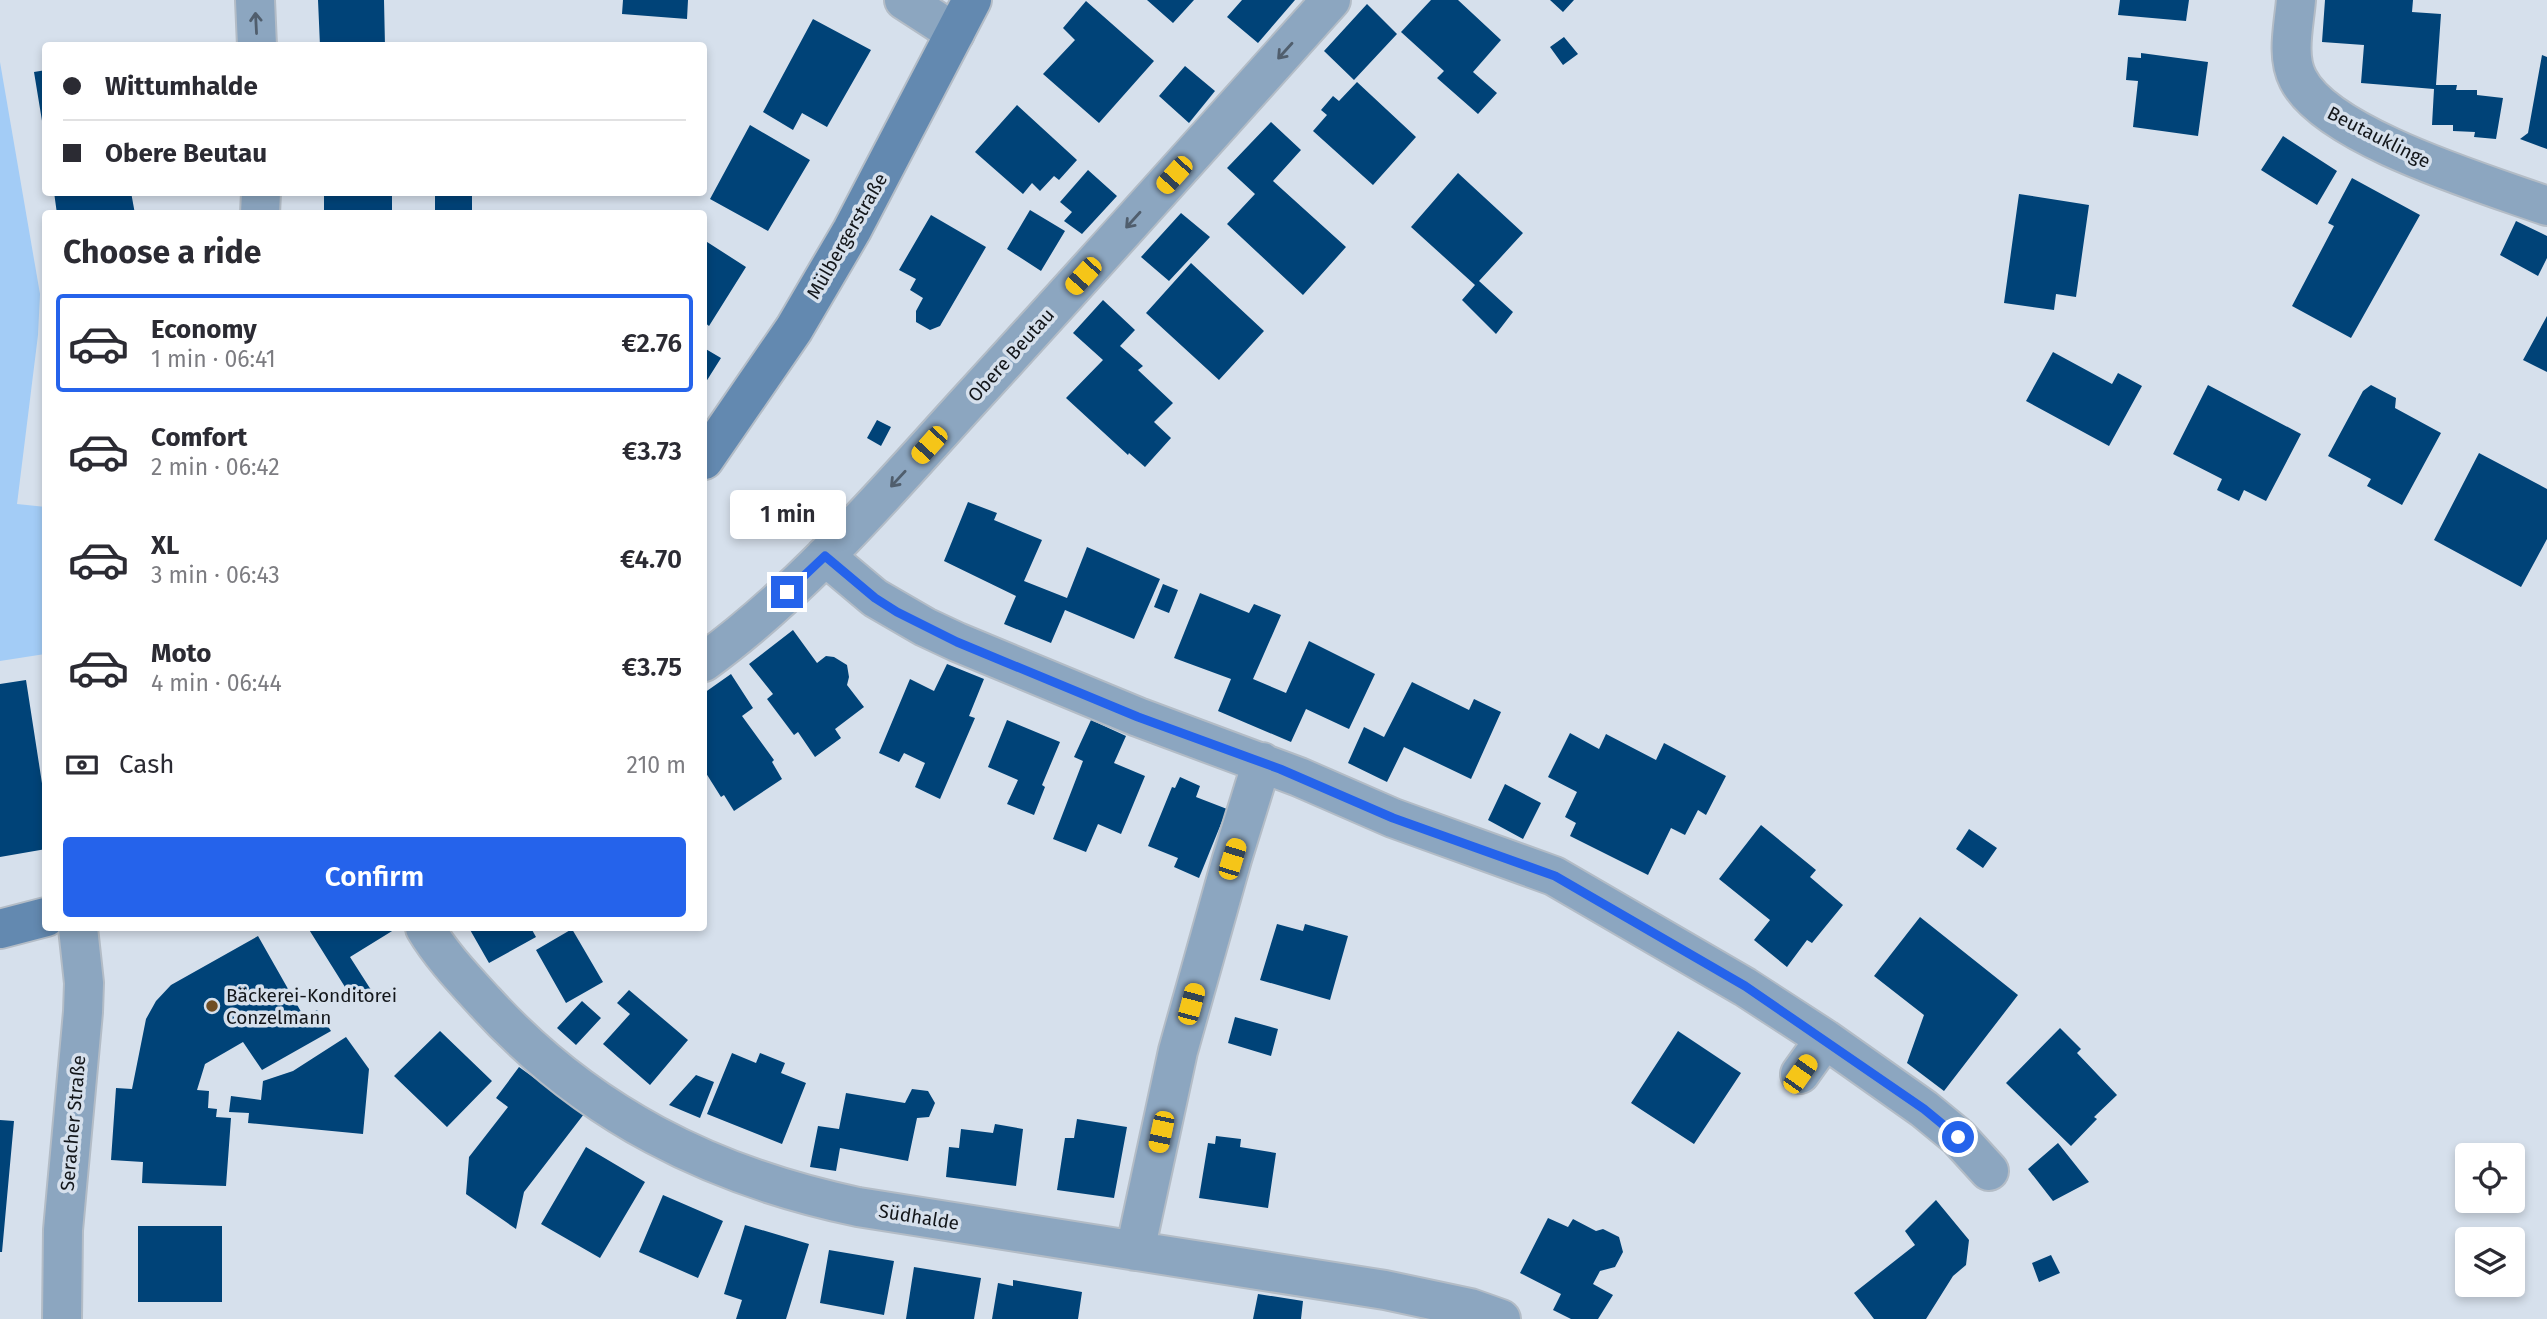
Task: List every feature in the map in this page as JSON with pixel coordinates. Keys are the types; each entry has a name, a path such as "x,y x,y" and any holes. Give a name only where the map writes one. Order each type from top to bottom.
{"street":[{"path":"255,0 257,42"},
{"path":"904,0 963,16"},
{"name":"Obere Beutau","path":"707,660 768,610 825,556 995,373 1331,0"},
{"name":"Beutauklinge","path":"2296,0 2292,60 2306,93 2318,104 2335,117 2421,161 2547,206"},
{"name":"Mülbergerstraße","path":"707,456 760,381 846,241 963,16"},
{"path":"825,556 875,598 925,627 1138,717 1262,762 1393,818 1555,876 1745,986 1825,1039 1924,1109 1958,1137 1989,1171"},
{"path":"1135,1251 1181,1039 1262,762"},
{"path":"0,929 42,918"},
{"name":"Seracher Straße","path":"62,1319 64,1216 83,1012 84,983 78,931"},
{"name":"Südhalde","path":"427,931 444,955 495,1013 568,1080 625,1119 711,1163 783,1189 820,1199 903,1215 1385,1290 1470,1308 1501,1319"},
{"path":"1800,1074 1825,1039"}],"shaded area":[{"path":"0,62 40,294 38,335 17,504 42,507 42,654 0,661"}],"building":[{"path":"318,0 384,0 385,42 320,42"},
{"path":"623,0 688,0 687,19 622,14"},
{"path":"1147,0 1194,0 1173,23"},
{"path":"1242,0 1295,0 1258,43 1227,17"},
{"path":"1431,0 1458,0 1501,40 1473,72 1497,93 1478,114 1437,78 1444,71 1401,32"},
{"path":"1550,0 1574,0 1563,12"},
{"path":"2120,0 2189,0 2186,21 2118,15"},
{"path":"2325,0 2413,0 2412,12 2441,14 2436,85 2457,85 2456,90 2477,90 2477,95 2503,98 2496,139 2474,137 2475,132 2453,131 2453,125 2432,125 2434,89 2361,83 2364,45 2322,42"},
{"path":"1086,1 1154,61 1099,123 1043,74 1075,40 1063,28"},
{"path":"1367,4 1397,34 1354,80 1324,51"},
{"path":"813,19 871,50 827,127 802,113 793,130 763,112"},
{"path":"1564,37 1578,54 1563,65 1550,47"},
{"path":"2141,53 2208,62 2198,136 2133,127 2138,81 2126,80 2128,57 2141,58"},
{"path":"2542,55 2547,57 2547,149 2520,139 2528,133"},
{"path":"1185,66 1215,91 1189,123 1159,96"},
{"path":"42,71 42,121 34,72"},
{"path":"1357,82 1416,137 1373,185 1313,131 1327,115 1321,110 1333,96 1339,101"},
{"path":"1017,105 1077,160 1059,180 1054,176 1040,191 1032,183 1023,194 975,152"},
{"path":"1271,122 1301,150 1273,181 1346,247 1303,295 1227,224 1255,194 1227,168"},
{"path":"750,125 810,160 768,231 710,199"},
{"path":"2283,136 2337,171 2317,205 2261,170"},
{"path":"1088,170 1117,196 1082,234 1064,221 1072,212 1060,202"},
{"path":"1458,173 1523,233 1479,281 1513,312 1496,334 1462,300 1475,285 1411,227"},
{"path":"2352,178 2420,215 2351,338 2292,306 2334,226 2328,223"},
{"path":"2019,194 2089,205 2076,297 2056,294 2054,310 2004,303"},
{"path":"55,196 132,196 134,210 56,210"},
{"path":"324,196 392,196 392,210 324,210"},
{"path":"435,196 472,196 472,210 435,210"},
{"path":"1030,210 1065,231 1041,271 1007,249"},
{"path":"1181,213 1210,237 1169,281 1141,257"},
{"path":"931,215 986,247 940,326 930,330 916,322 916,311 923,298 910,290 916,279 899,270"},
{"path":"2516,221 2547,236 2547,258 2538,276 2500,255"},
{"path":"707,242 746,267 709,326 707,324"},
{"path":"1191,263 1264,331 1219,380 1146,313"},
{"path":"1103,300 1135,330 1120,346 1143,366 1138,370 1173,403 1154,422 1171,438 1145,467 1129,453 1128,455 1066,398 1103,360 1073,333"},
{"path":"2547,316 2547,372 2523,360"},
{"path":"707,350 721,358 707,380"},
{"path":"2053,352 2112,384 2118,373 2142,386 2109,446 2026,401"},
{"path":"2208,385 2301,434 2266,501 2244,490 2239,501 2217,490 2222,479 2173,454"},
{"path":"2371,385 2396,398 2395,408 2441,433 2402,505 2367,486 2371,479 2328,456 2363,391"},
{"path":"877,420 891,427 881,446 867,438"},
{"path":"2479,453 2547,489 2547,539 2521,587 2434,540"},
{"path":"968,502 997,513 994,520 1042,540 1024,581 1067,598 1087,547 1160,579 1134,639 1065,610 1051,643 1004,624 1016,596 944,561"},
{"path":"1163,584 1178,590 1169,613 1154,607"},
{"path":"1200,593 1249,613 1254,604 1281,615 1253,679 1286,693 1309,641 1375,674 1349,729 1306,709 1291,742 1218,711 1231,679 1174,658"},
{"path":"793,630 817,663 826,656 834,657 847,665 847,685 864,707 835,729 841,738 815,757 798,732 794,735 767,699 773,694 749,664"},
{"path":"947,664 984,679 969,716 975,718 940,799 915,787 925,763 904,753 899,762 879,753 910,679 934,691"},
{"path":"731,674 753,708 742,716 774,760 772,762 782,779 734,811 707,775 707,691"},
{"path":"26,680 42,783 42,850 0,857 0,684"},
{"path":"1412,682 1469,710 1474,699 1501,712 1471,779 1404,747 1387,782 1348,763 1364,727 1384,737"},
{"path":"1007,720 1060,742 1042,785 1045,787 1034,815 1007,804 1018,780 988,767"},
{"path":"1091,720 1126,736 1114,763 1145,776 1121,834 1098,824 1086,852 1053,839 1083,761 1074,757"},
{"path":"1570,733 1599,749 1606,734 1656,760 1664,743 1726,776 1706,815 1698,810 1685,835 1671,828 1648,875 1570,836 1576,823 1565,817 1577,792 1548,777"},
{"path":"1180,777 1200,786 1196,797 1227,809 1199,878 1174,867 1178,858 1148,846 1172,787 1175,788"},
{"path":"1505,784 1541,803 1523,839 1488,820"},
{"path":"1761,825 1816,870 1810,877 1843,905 1812,943 1807,940 1787,967 1754,940 1770,920 1719,879"},
{"path":"1969,829 1997,848 1983,868 1956,849"},
{"path":"1920,917 2018,995 1944,1091 1907,1063 1924,1015 1874,976"},
{"path":"1277,924 1303,931 1305,924 1348,936 1330,1000 1260,980"},
{"path":"310,931 392,931 350,957 373,993 355,1003"},
{"path":"471,931 533,931 536,937 489,963"},
{"path":"573,931 603,982 566,1003 536,950"},
{"path":"258,936 304,1017 317,1010 331,1031 262,1070 243,1042 205,1064 197,1090 209,1091 208,1108 217,1109 216,1117 231,1118 226,1186 142,1183 143,1162 111,1160 116,1088 132,1089 146,1019 156,1001 171,985"},
{"path":"629,990 688,1040 650,1085 603,1044 630,1014 617,1003"},
{"path":"582,1001 601,1018 576,1045 557,1028"},
{"path":"1235,1017 1278,1029 1271,1056 1228,1043"},
{"path":"2060,1028 2081,1049 2077,1053 2117,1095 2094,1117 2097,1119 2071,1146 2006,1083"},
{"path":"440,1031 492,1081 447,1127 394,1076"},
{"path":"1678,1031 1741,1073 1694,1144 1631,1103"},
{"path":"346,1037 369,1069 363,1134 248,1123 249,1113 229,1112 231,1096 261,1100 263,1081 293,1071"},
{"path":"732,1053 756,1063 760,1053 785,1063 781,1073 806,1083 782,1144 707,1114"},
{"path":"519,1067 584,1114 524,1192 516,1229 466,1194 469,1157 508,1107 496,1098"},
{"path":"696,1075 714,1082 700,1118 669,1105"},
{"path":"912,1089 928,1091 935,1103 929,1117 917,1118 908,1161 840,1148 836,1171 810,1167 818,1126 839,1129 846,1093 905,1103"},
{"path":"1077,1119 1127,1127 1114,1198 1057,1190 1065,1138 1074,1138"},
{"path":"0,1120 14,1121 2,1252 0,1252"},
{"path":"995,1124 1023,1129 1016,1186 946,1177 949,1147 959,1148 961,1129 993,1133"},
{"path":"1216,1136 1241,1139 1240,1147 1276,1153 1268,1208 1199,1198 1208,1143 1215,1144"},
{"path":"2058,1143 2089,1182 2053,1201 2028,1169"},
{"path":"586,1147 645,1182 600,1258 541,1224"},
{"path":"663,1195 723,1221 698,1278 639,1252"},
{"path":"1936,1200 1969,1240 1966,1265 1953,1276 1926,1319 1874,1319 1854,1293 1915,1245 1905,1231"},
{"path":"1548,1218 1568,1227 1573,1219 1596,1231 1603,1229 1619,1237 1623,1252 1615,1267 1600,1271 1593,1284 1613,1295 1598,1319 1571,1319 1553,1310 1561,1294 1520,1273"},
{"path":"745,1225 809,1244 786,1319 736,1319 742,1300 724,1294"},
{"path":"138,1226 222,1226 222,1302 138,1302"},
{"path":"829,1250 894,1261 884,1315 820,1303"},
{"path":"2051,1255 2060,1273 2039,1282 2032,1263"},
{"path":"914,1267 981,1278 974,1319 906,1319"},
{"path":"1013,1280 1082,1292 1078,1319 992,1319 998,1283 1013,1286"},
{"path":"1258,1294 1303,1301 1301,1319 1253,1319"}],"place":[{"name":"Bäckerei-Konditorei Conzelmann","path":"212,1006"}],"route":[{"path":"787,592 825,556 875,598 957,642 1138,717 1280,769 1393,818 1555,876 1745,986 1924,1109 1958,1137"}]}
